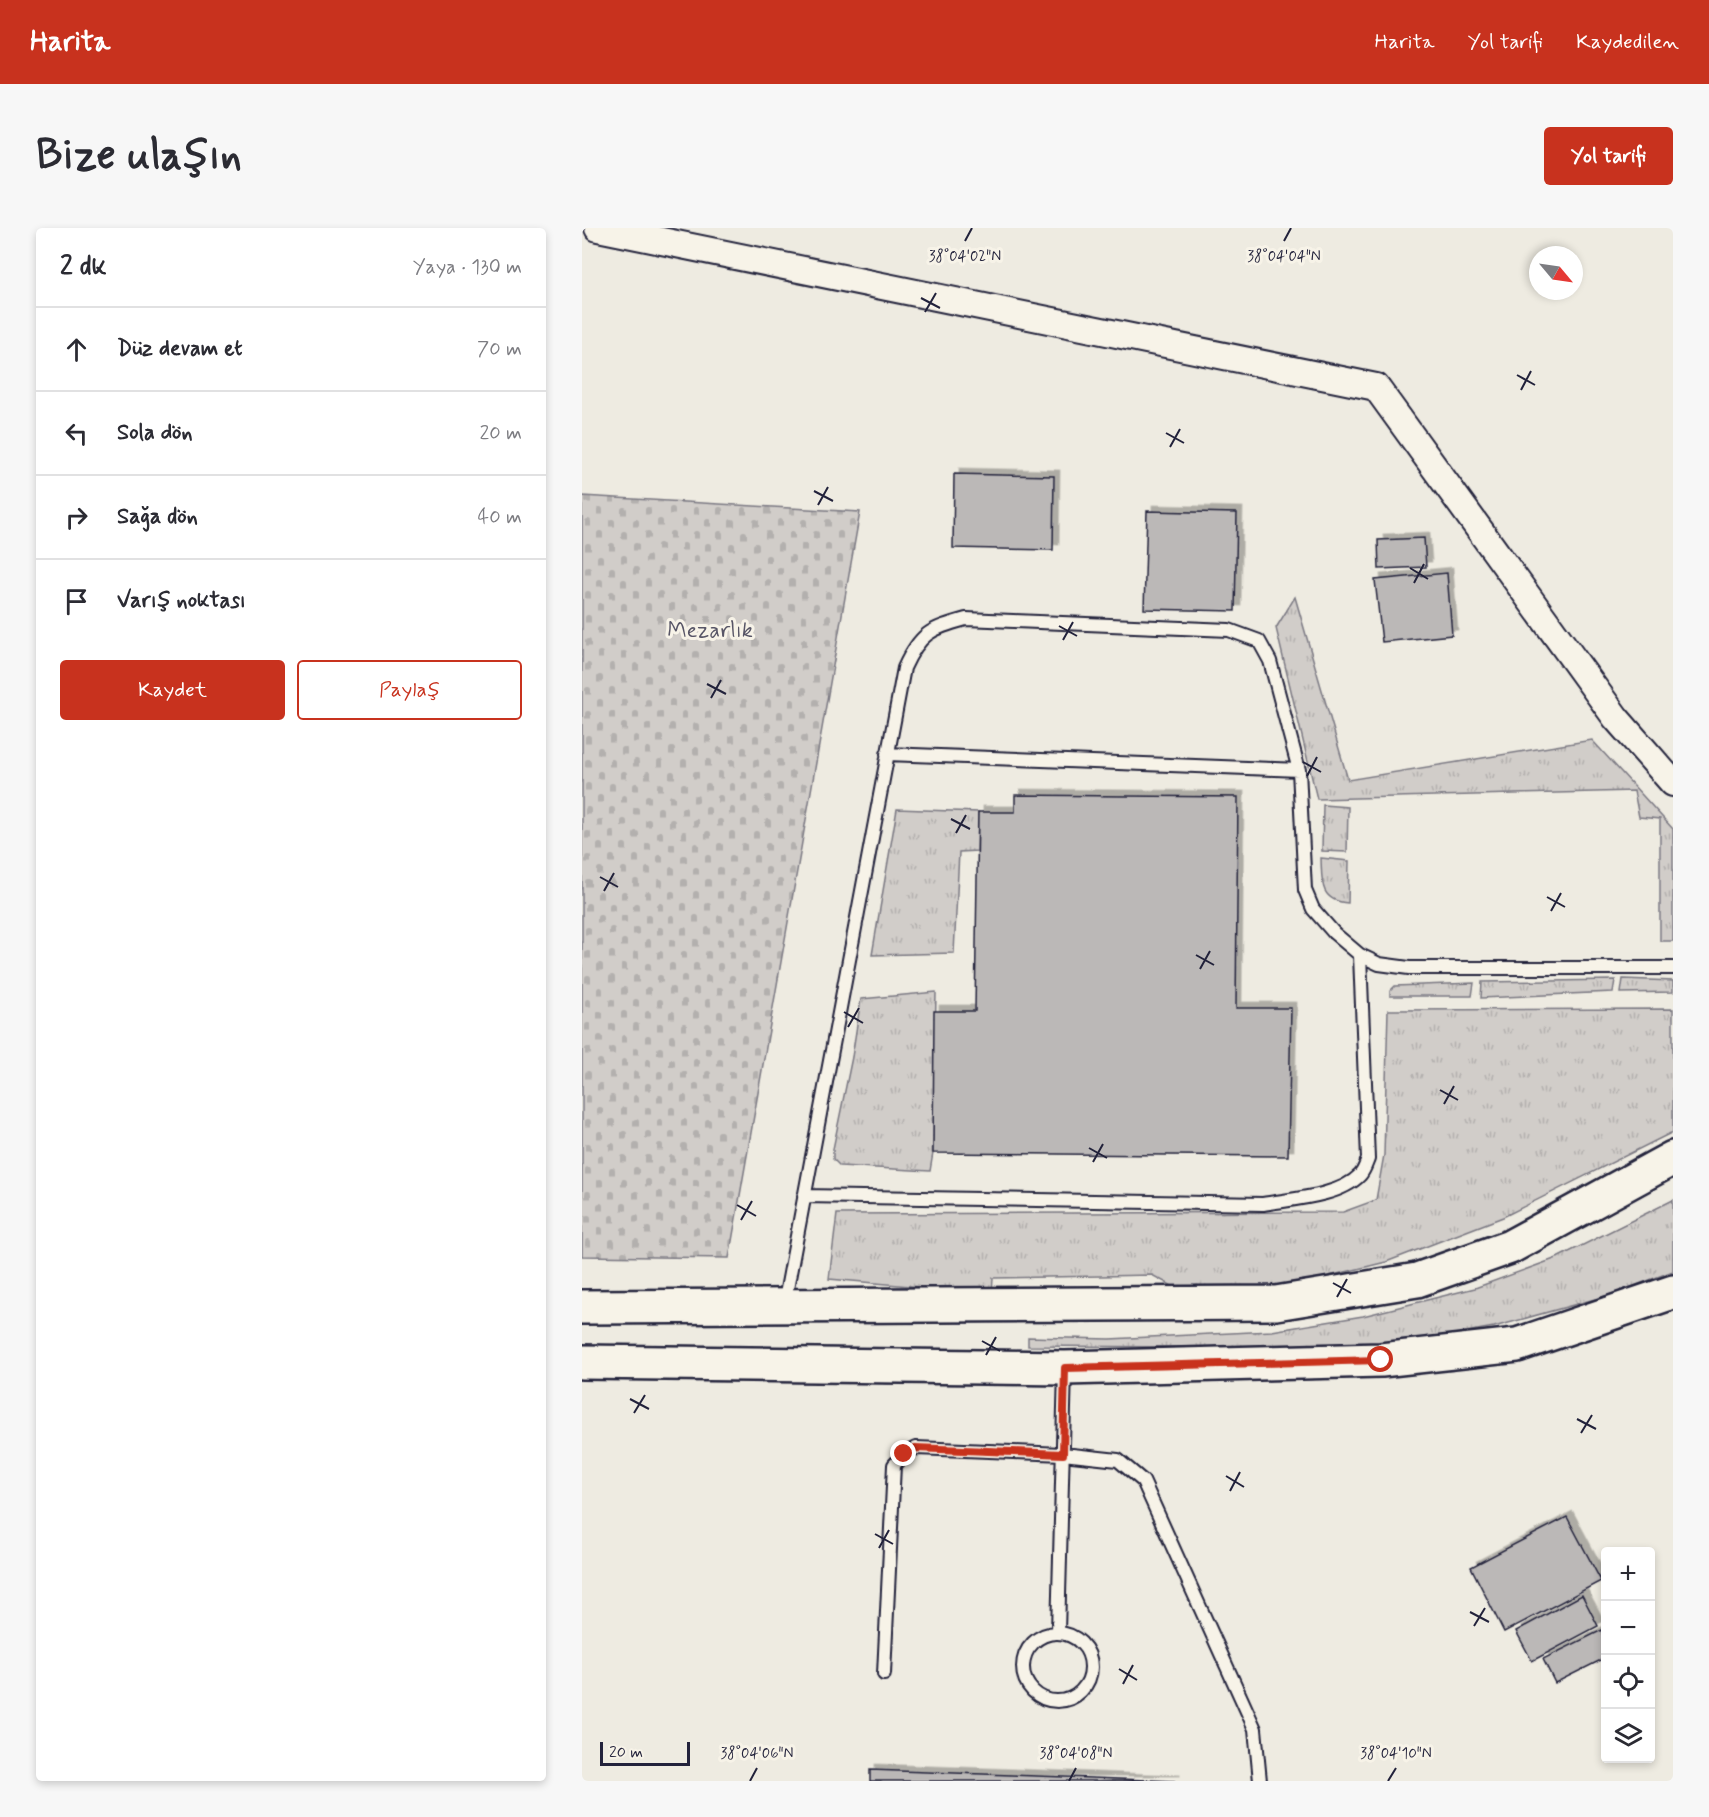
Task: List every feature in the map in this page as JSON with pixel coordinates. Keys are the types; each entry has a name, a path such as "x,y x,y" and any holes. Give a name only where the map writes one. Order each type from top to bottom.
{"main road":[{"path":"582,1307 1276,1303 1417,1280 1510,1247 1673,1158"},
{"path":"582,1362 1065,1368 1381,1360 1517,1345 1673,1292"}],"street":[{"path":"598,228 1376,387 1616,718 1673,783"}],"lane":[{"path":"783,1306 904,668 914,646 936,627 966,619 1229,630 1259,641 1270,661 1299,770 1305,890 1312,909 1334,933 1360,955 1379,964 1409,968 1673,968"},
{"path":"888,754 1299,770"},
{"path":"804,1196 1263,1204 1333,1192 1362,1174 1368,1159 1360,955"},
{"path":"1058,1632 1065,1368"},
{"path":"884,1674 894,1465 904,1454 915,1448 1063,1454 1118,1460 1143,1481 1255,1729 1260,1781"},
{"path":"1058,1632 1069,1634 1080,1641 1091,1661 1091,1673 1087,1684 1079,1694 1057,1701 1045,1699 1035,1693 1025,1678 1023,1661 1036,1640 1046,1634 1058,1632"}],"green space":[{"name":"Mezarlık","path":"582,496 860,512 729,1258 582,1256"},
{"path":"1295,597 1348,780 1592,740 1673,829 1673,941 1660,941 1660,819 1639,817 1634,791 1317,799 1276,628"},
{"path":"1323,805 1348,807 1347,852 1322,851"},
{"path":"897,809 978,812 977,851 959,852 954,953 872,955"},
{"path":"1321,858 1349,861 1348,903 1327,894 1322,882"},
{"path":"1623,979 1673,981 1673,992 1621,993"},
{"path":"1615,980 1613,992 1481,998 1482,982"},
{"path":"1474,983 1472,996 1390,996 1390,991 1395,986"},
{"path":"936,992 933,1153 930,1171 840,1166 833,1159 833,1149 861,999"},
{"path":"1673,1009 1673,1132 1503,1217 1386,1262 1288,1286 1176,1288 1152,1275 993,1278 992,1293 829,1279 837,1214 1343,1212 1376,1200 1384,1155 1388,1010"},
{"path":"1673,1200 1673,1271 1613,1294 1494,1327 1415,1341 1342,1348 1028,1346 1028,1337 1109,1339 1272,1331 1363,1316 1475,1288 1557,1258"}],"building":[{"path":"954,474 1054,476 1053,550 953,548"},
{"path":"1147,511 1237,513 1235,611 1144,609"},
{"path":"1424,538 1426,567 1379,569 1378,540"},
{"path":"1447,573 1452,635 1382,642 1375,580"},
{"path":"1015,795 1238,797 1236,1008 1291,1008 1288,1156 933,1153 934,1011 975,1011 978,812 1015,812"},
{"path":"1567,1517 1601,1581 1504,1632 1471,1567"},
{"path":"1582,1595 1598,1626 1532,1661 1516,1631"},
{"path":"1601,1630 1601,1660 1555,1683 1543,1659"},
{"path":"870,1770 1175,1781 870,1781"}],"route":[{"path":"904,1454 915,1448 1063,1454 1065,1368 1381,1360"}]}
